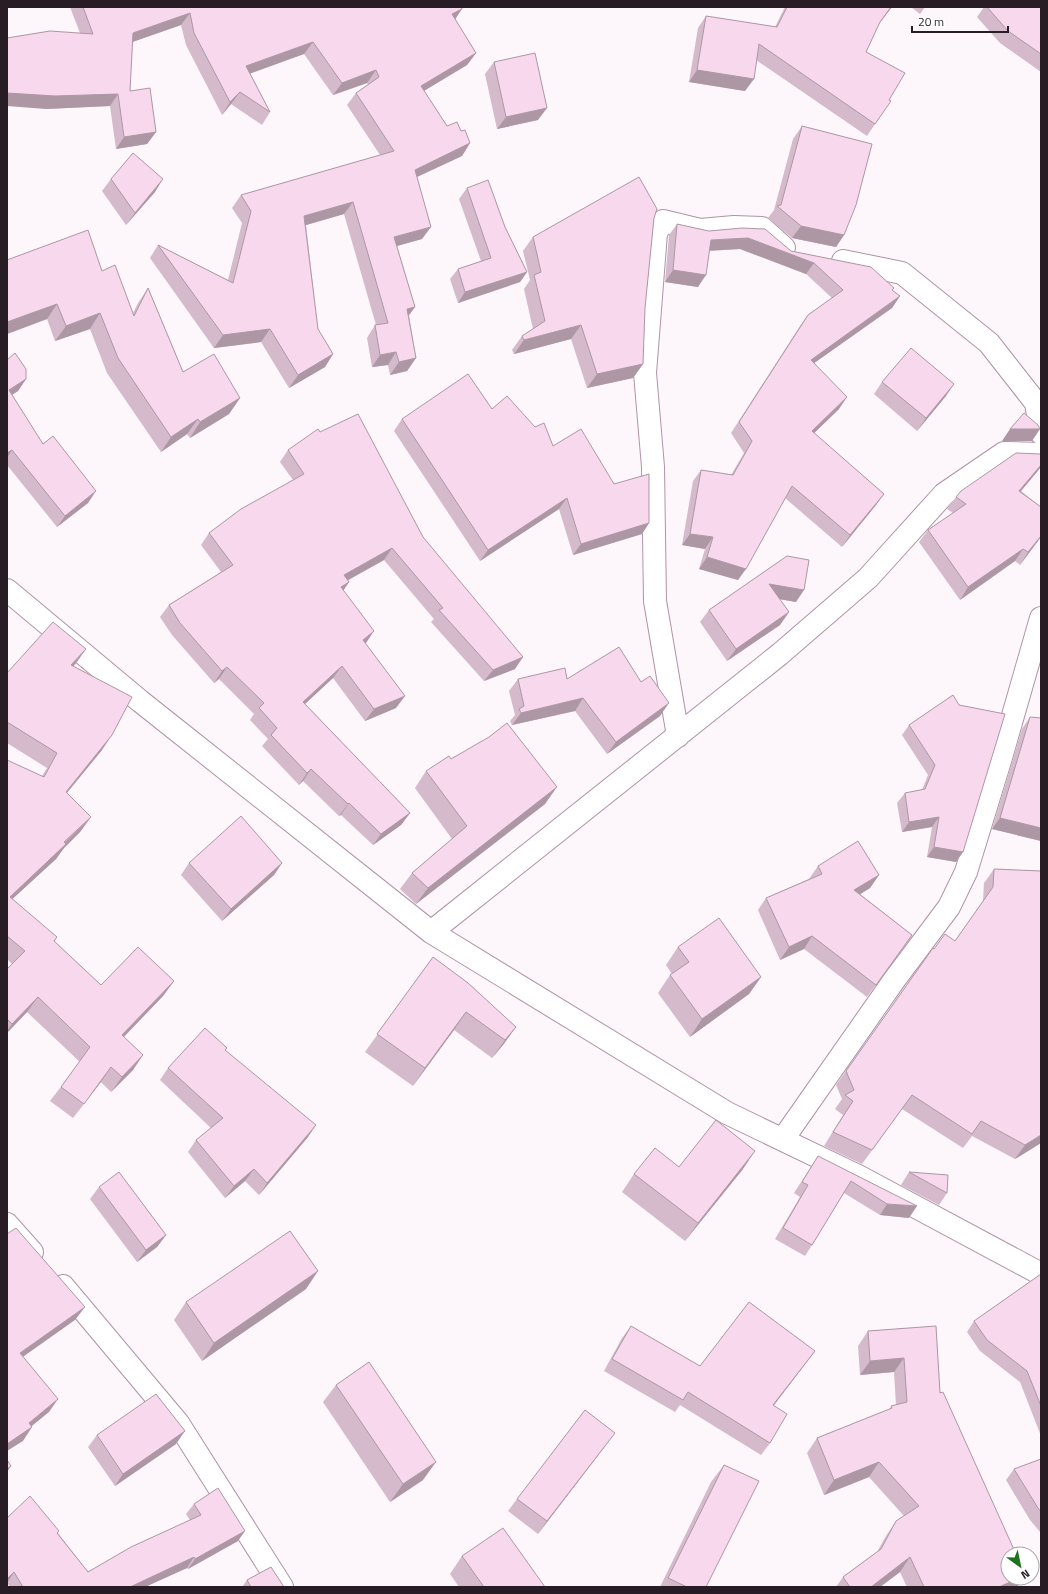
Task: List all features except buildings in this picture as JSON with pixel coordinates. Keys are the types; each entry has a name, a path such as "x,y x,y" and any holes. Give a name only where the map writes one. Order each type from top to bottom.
{"street":[{"path":"678,736 655,601 653,467 645,373 656,233 663,221 700,230 734,227 762,228 786,250 801,253"},
{"path":"824,257 902,273 989,343 1036,403 1041,433"},
{"path":"430,932 780,654 868,578 944,494 1004,453 1041,454"},
{"path":"7,590 140,701 430,932 727,1113 860,1176 1041,1274"},
{"path":"783,1139 894,979 949,907 966,872 1041,618"},
{"path":"7,1224 78,1303 178,1423 282,1587"}]}
